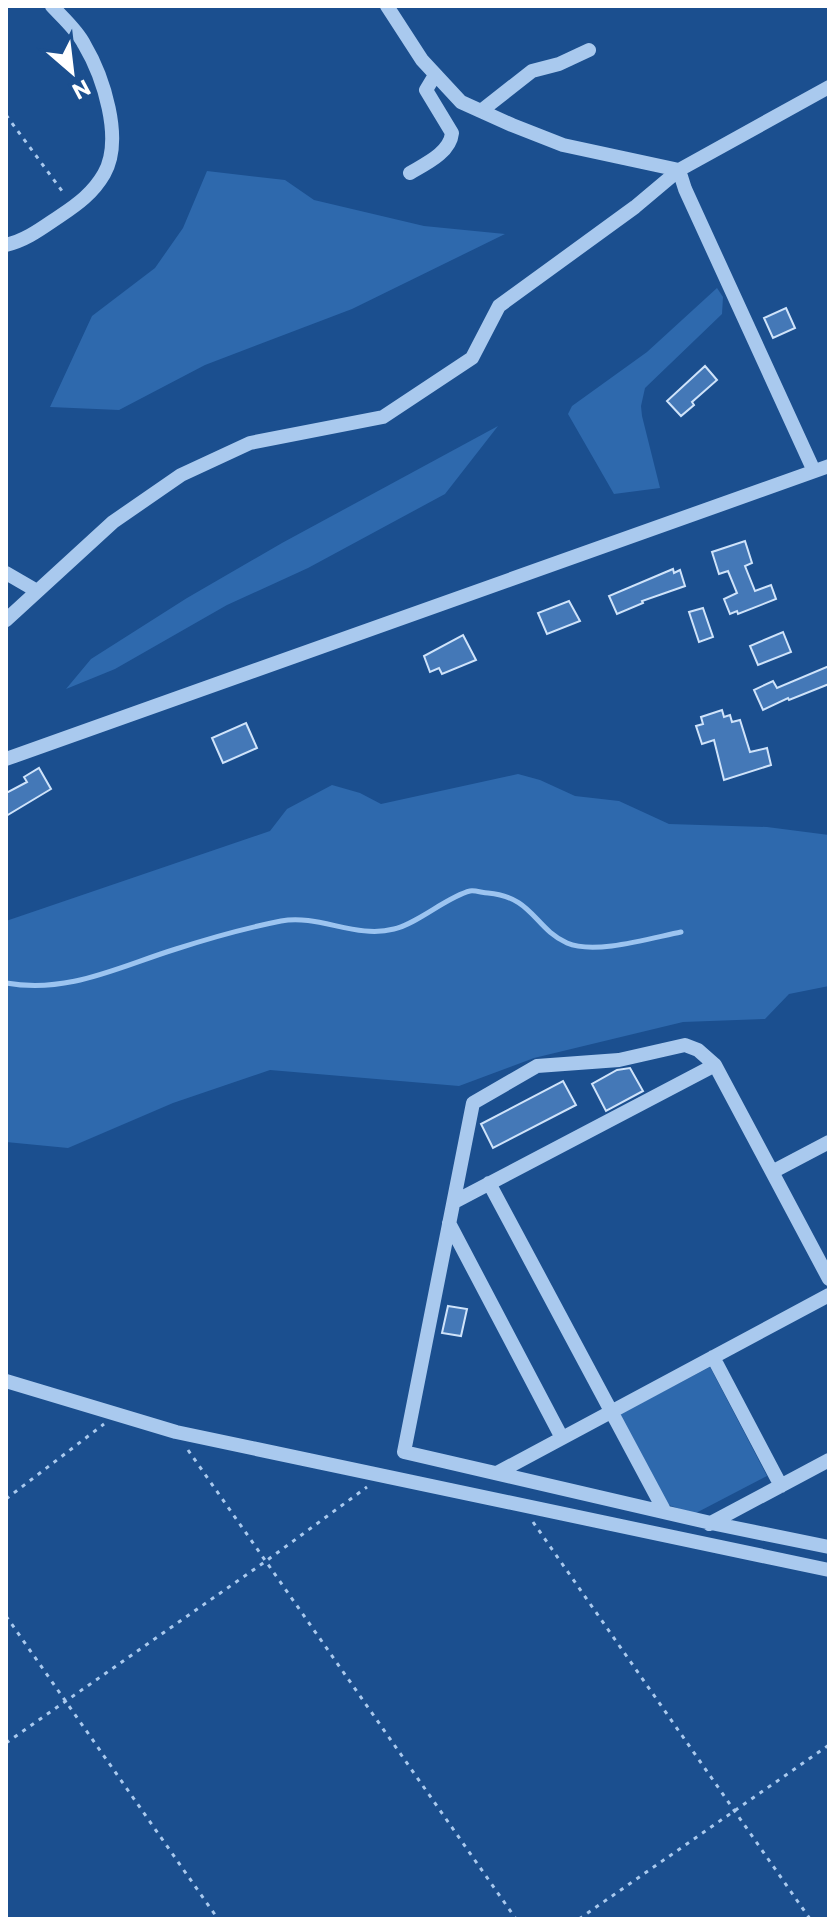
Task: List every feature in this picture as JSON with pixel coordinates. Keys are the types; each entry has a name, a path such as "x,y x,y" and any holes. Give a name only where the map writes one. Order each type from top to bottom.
{"street":[{"path":"6,245 23,241 88,196 105,172 111,153 111,124 100,76 83,41 52,6"},
{"path":"387,6 422,60 461,102 563,145 679,170"},
{"path":"481,111 532,71 559,64 589,50"},
{"path":"410,173 437,157 451,141 452,133 426,90 435,75"},
{"path":"6,620 113,522 181,475 250,443 383,417 472,358 499,306 635,207 679,170 829,87"},
{"path":"679,170 814,471"},
{"path":"6,759 829,466"},
{"path":"6,573 37,591"},
{"path":"829,1279 715,1065 698,1050 685,1045 619,1060 537,1066 473,1103 404,1452 829,1547"},
{"path":"454,1202 715,1065"},
{"path":"772,1172 829,1142"},
{"path":"489,1183 665,1512"},
{"path":"449,1223 562,1438"},
{"path":"497,1473 829,1295"},
{"path":"713,1357 781,1486"},
{"path":"6,1381 176,1432 685,1537 829,1570"},
{"path":"685,1537 829,1460"}],"path":[{"path":"6,115 74,207"},
{"path":"6,1499 116,1415"},
{"path":"176,1432 516,1919"},
{"path":"6,1743 383,1475"},
{"path":"521,1505 810,1919"},
{"path":"6,1616 218,1919"},
{"path":"579,1919 829,1745"}],"shaded area":[{"path":"207,171 285,180 314,200 424,226 505,234 352,309 205,365 119,410 50,407 92,316 155,268 183,228"},
{"path":"717,288 723,297 722,314 645,388 642,416 660,488 614,494 568,414 572,406 647,352"},
{"path":"498,426 445,494 308,568 227,605 115,669 66,689 91,659 187,598"},
{"path":"518,774 575,796 619,801 669,824 767,827 829,835 829,986 789,994 765,1019 683,1022 534,1058 459,1086 270,1070 173,1103 68,1148 6,1142 6,921 270,831 287,809 332,785 360,793 381,804"},
{"path":"710,1367 767,1476 694,1514 666,1504 620,1414"}],"building":[{"path":"786,308 795,328 773,338 764,318"},
{"path":"705,366 717,380 681,416 667,401"},
{"path":"745,541 752,563 745,566 755,591 771,585 776,599 738,614 737,611 730,614 724,599 737,593 728,571 719,574 712,552"},
{"path":"673,569 674,573 680,570 685,586 642,601 617,614 609,596"},
{"path":"569,601 580,621 547,634 538,613"},
{"path":"703,608 713,637 699,642 689,612"},
{"path":"783,632 791,652 758,665 750,646"},
{"path":"463,635 476,660 442,674 439,668 430,672 424,656"},
{"path":"829,666 829,684 763,710 754,690 773,681 777,688"},
{"path":"722,710 724,717 730,715 732,722 740,720 750,752 767,748 771,765 724,780 714,740 702,744 696,726 703,724 701,717"},
{"path":"246,723 257,748 223,763 212,738"},
{"path":"39,768 51,789 6,816 6,793 27,782 24,777"},
{"path":"630,1068 643,1091 606,1111 592,1084 617,1070"},
{"path":"563,1081 576,1105 493,1148 481,1124"},
{"path":"448,1306 467,1309 461,1336 442,1333"}],"waterway":[{"path":"6,983 51,985 72,982 215,937 281,921 309,921 366,931 394,929 452,898 472,891 515,900 556,937 579,946 623,944 681,932"}]}
